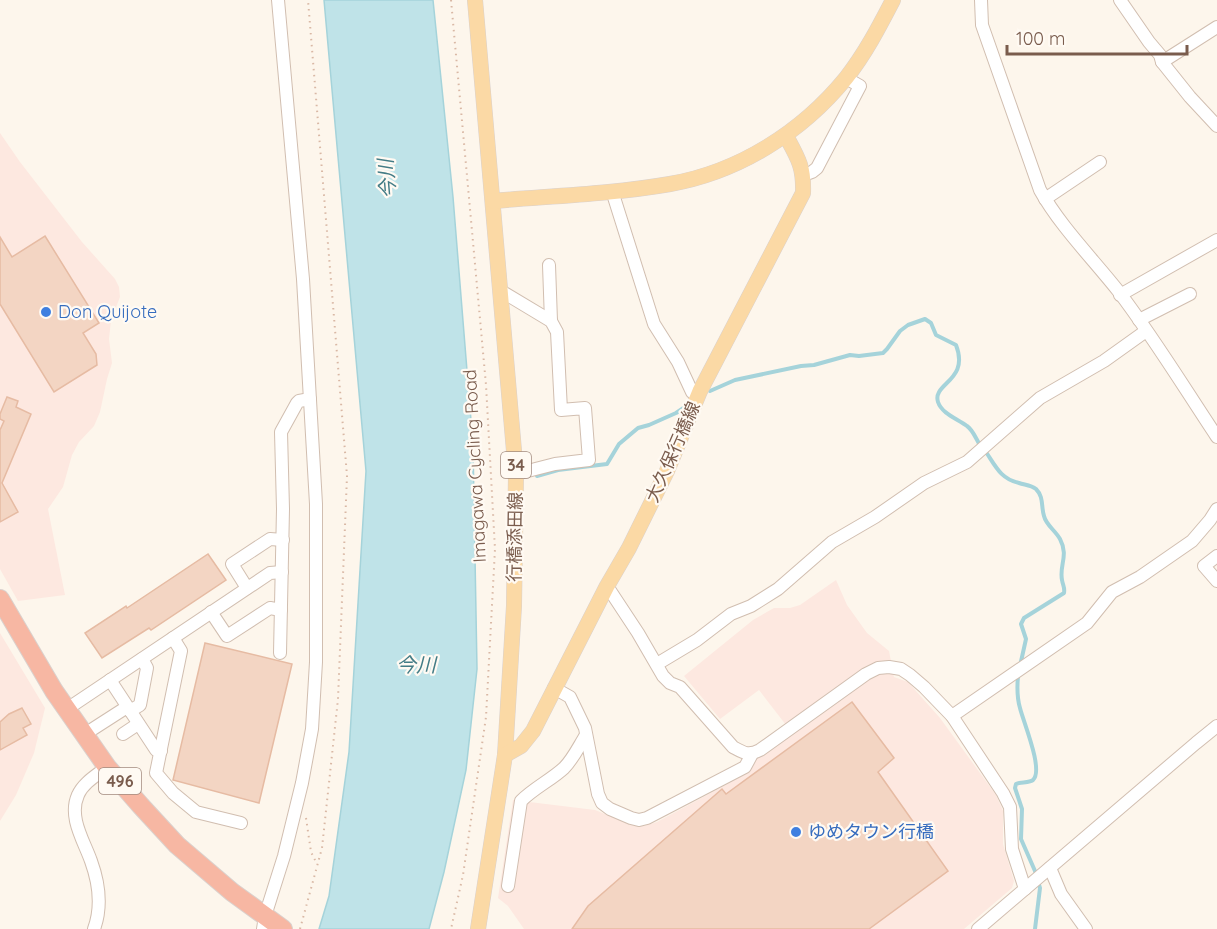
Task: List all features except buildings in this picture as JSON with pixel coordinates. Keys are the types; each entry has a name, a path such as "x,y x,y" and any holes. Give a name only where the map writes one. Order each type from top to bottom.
{"highway":[{"name":"496","path":"0,599 54,691 107,766 177,845 273,925"}],"main road":[{"name":"行橋添田線","path":"475,0 516,474 514,606 505,755 478,929"},
{"path":"493,201 671,184 720,170 755,155 786,136 815,111 846,78 893,0"},
{"path":"786,136 798,157 804,176"},
{"name":"大久保行橋線","path":"505,755 520,746 533,731 607,586 630,548 667,471 700,391 803,193 804,176"}],"street":[{"path":"273,925 284,856 302,783 312,729 316,662 316,504 310,399 303,279 278,0"},
{"path":"981,0 982,25 1032,169 1050,209 1095,261 1120,295 1217,437"},
{"path":"1120,0 1149,42 1161,55 1162,62 1217,126"},
{"path":"1162,62 1217,27"},
{"path":"804,176 817,168 860,86 846,78"},
{"path":"1045,199 1100,162"},
{"path":"612,191 654,324 678,362 692,392 700,391"},
{"path":"1120,295 1217,240"},
{"path":"516,474 589,460 585,408 561,410 557,332 551,321 549,265"},
{"path":"501,291 551,321"},
{"path":"657,664 697,640 731,614 751,606 778,589 832,542 924,483 967,462 1040,398 1104,361 1142,326 1190,294"},
{"path":"280,653 283,540 281,432 297,403 310,399"},
{"path":"952,716 1087,623 1112,592 1140,577 1192,541 1217,509"},
{"path":"247,588 232,564 270,539 283,540"},
{"path":"1217,556 1204,566 1217,581"},
{"path":"67,709 270,573 282,572"},
{"path":"607,586 663,676 670,683 680,687 733,747 744,753 752,754"},
{"path":"211,612 227,636 270,608 281,610"},
{"path":"172,638 181,651 156,773 173,794 196,812 241,823"},
{"path":"85,734 140,705 147,668 142,658"},
{"path":"554,688 570,697 580,718 602,803 609,809 639,820 745,767 752,754 866,674 878,668 901,669 924,687 952,716 1003,793 1010,807 1012,849 1025,889"},
{"path":"110,680 156,750 160,751"},
{"path":"123,734 138,724"},
{"path":"978,929 1217,726"},
{"path":"508,886 521,801 531,791 564,768 586,735"},
{"path":"94,929 98,913 98,885 74,812 78,794 84,785 107,766"},
{"path":"1050,868 1061,894 1086,929"}],"path":[{"path":"300,929 322,848 338,699 347,476 308,0"},
{"name":"Imagawa Cycling Road","path":"451,0 486,385 495,549 486,717 463,875 452,929"},
{"path":"306,819 311,852 317,864"}],"shaded area":[{"path":"0,133 82,242 115,279 120,297 111,320 109,339 112,363 100,412 94,426 79,442 72,455 63,487 48,509 65,595 18,601 0,569"},
{"path":"836,580 847,605 867,633 889,651 894,677 908,682 940,718 996,795 1003,811 1003,844 1014,881 1012,888 964,929 524,929 508,906 498,898 513,800 595,810 630,824 644,826 657,822 744,775 751,764 756,746 786,725 759,690 720,719 684,676 753,620 774,608 790,608 800,605"},
{"path":"0,633 45,708 34,753 16,795 0,821"}],"water":[{"name":"今川","path":"324,0 433,0 453,197 473,445 477,669 466,770 429,929 319,929 329,896 349,752 366,471"}],"waterway":[{"path":"710,391 735,380 814,365 850,355 883,353 900,331 908,325 925,319 931,323 936,335 956,345 959,357 955,374 940,390 938,402 947,413 973,432 980,445"},
{"path":"537,476 558,470 607,464 619,444 638,428 676,413 688,405"},
{"path":"986,452 1008,479 1032,487 1039,492 1045,519 1060,539 1064,550 1061,575 1064,593 1024,618 1021,624 1026,639 1020,666"},
{"path":"1018,676 1019,704 1036,766 1036,775 1033,780 1016,784 1015,788 1022,809 1021,839 1040,888 1035,929"}],"place":[{"name":"Don Quijote","path":"46,312"},
{"name":"ゆめタウン行橋","path":"796,832"}]}
